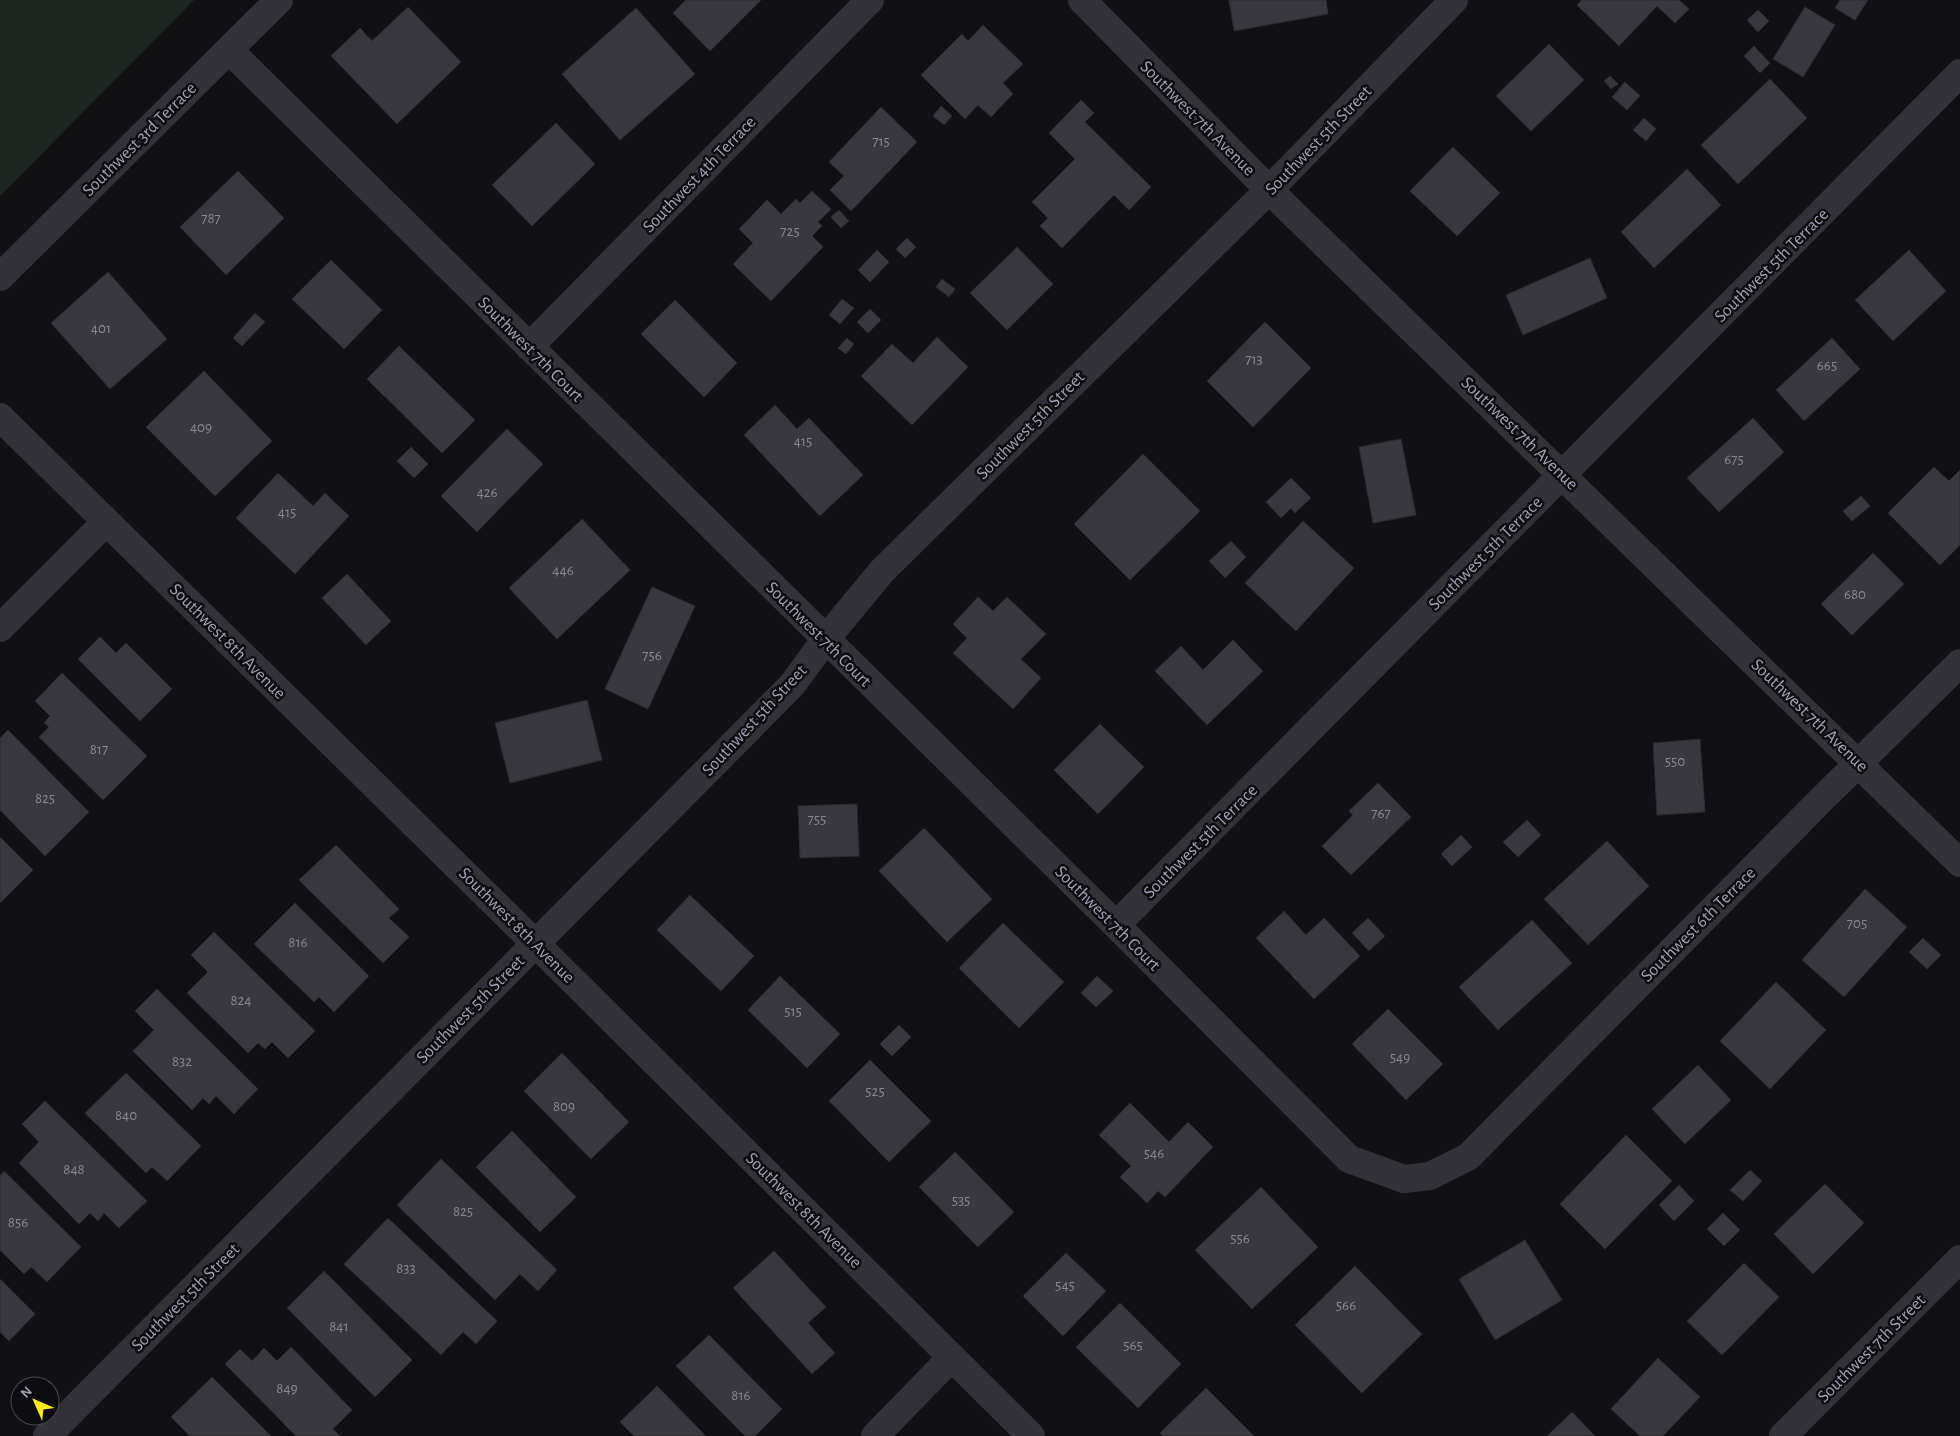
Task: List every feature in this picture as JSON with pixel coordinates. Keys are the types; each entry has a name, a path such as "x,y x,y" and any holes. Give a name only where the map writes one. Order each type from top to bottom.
{"street":[{"name":"Southwest 3rd Terrace","path":"0,277 279,0"},
{"name":"Southwest 4th Terrace","path":"529,348 870,0"},
{"name":"Southwest 7th Avenue","path":"1082,0 1269,190 1960,863"},
{"name":"Southwest 5th Street","path":"47,1436 792,685 825,640 882,571 1269,190 1454,0"},
{"name":"Southwest 7th Court","path":"229,50 1116,925 1350,1159 1404,1179 1430,1176"},
{"name":"Southwest 5th Terrace","path":"1116,925 1960,73"},
{"name":"Southwest 8th Avenue","path":"0,417 536,944 1031,1436"},
{"path":"0,628 106,522"},
{"name":"Southwest 6th Terrace","path":"1430,1176 1468,1157 1960,663"},
{"name":"Southwest 7th Street","path":"1783,1436 1960,1259"},
{"path":"875,1436 952,1357"}],"shaded area":[{"path":"0,0 194,0 0,196"}],"building":[{"path":"686,0 761,0 710,51 673,13"},
{"path":"1229,0 1326,0 1328,14 1234,31"},
{"path":"1582,0 1679,0 1689,9 1675,23 1657,6 1619,46 1577,5"},
{"path":"1840,0 1868,0 1855,20 1835,8"},
{"path":"408,7 461,62 397,124 331,56 360,28 372,41"},
{"path":"1805,7 1835,25 1803,77 1773,59"},
{"path":"636,8 695,74 620,140 562,74"},
{"path":"1758,10 1769,21 1758,32 1747,20"},
{"path":"983,25 1023,64 1003,83 1013,94 991,117 978,105 965,119 921,75 962,34 968,41"},
{"path":"1549,44 1584,80 1531,131 1496,96"},
{"path":"1754,46 1770,63 1760,73 1744,56"},
{"path":"1610,76 1618,84 1611,89 1604,81"},
{"path":"1770,79 1807,118 1738,184 1701,145"},
{"path":"1625,82 1640,96 1627,110 1612,97"},
{"path":"1081,100 1094,113 1085,122 1151,187 1129,210 1114,195 1062,248 1040,226 1048,218 1032,202 1075,159 1049,133"},
{"path":"941,106 952,116 944,125 933,116"},
{"path":"881,107 917,142 851,211 830,190 844,176 829,162"},
{"path":"1644,118 1656,129 1646,141 1633,130"},
{"path":"556,123 595,164 532,226 492,185"},
{"path":"1453,147 1500,193 1457,236 1410,191"},
{"path":"1687,169 1721,205 1654,268 1621,232"},
{"path":"238,171 284,218 226,275 180,227"},
{"path":"812,191 831,209 818,222 822,226 812,236 823,247 771,301 733,264 753,243 739,229 767,200 781,214 796,199 800,203"},
{"path":"839,210 849,221 841,228 831,217"},
{"path":"907,238 916,247 905,258 896,249"},
{"path":"1017,247 1053,284 1007,330 970,293"},
{"path":"877,250 889,262 870,282 858,270"},
{"path":"1909,250 1946,291 1893,341 1855,300"},
{"path":"1590,258 1607,298 1523,335 1506,295"},
{"path":"331,260 382,310 344,349 292,299"},
{"path":"108,272 167,339 110,389 51,323"},
{"path":"942,279 955,289 949,297 936,287"},
{"path":"842,299 854,308 840,324 829,315"},
{"path":"675,300 737,363 704,397 641,334"},
{"path":"870,309 881,320 868,333 857,322"},
{"path":"255,313 265,322 242,346 233,338"},
{"path":"1265,322 1311,368 1253,427 1207,381"},
{"path":"937,337 968,367 912,425 861,376 892,344 913,363"},
{"path":"847,338 854,344 846,354 838,348"},
{"path":"1832,338 1860,369 1804,421 1776,390"},
{"path":"399,346 475,420 442,453 367,379"},
{"path":"204,371 272,441 215,496 146,427"},
{"path":"775,405 797,429 809,418 863,475 820,516 744,435"},
{"path":"1753,418 1784,452 1719,512 1687,478"},
{"path":"507,429 543,464 477,532 441,496"},
{"path":"1401,439 1416,515 1373,523 1359,447"},
{"path":"411,447 428,464 414,478 397,461"},
{"path":"1143,454 1200,511 1130,580 1074,524"},
{"path":"1934,467 1949,481 1960,470 1960,545 1940,565 1888,513"},
{"path":"278,473 313,506 325,493 349,516 295,574 236,518"},
{"path":"1291,478 1311,498 1295,513 1291,508 1281,518 1266,502"},
{"path":"1861,496 1870,506 1852,521 1843,511"},
{"path":"582,519 630,570 557,639 509,588"},
{"path":"1303,521 1354,568 1296,631 1245,583"},
{"path":"1231,541 1246,557 1225,578 1209,561"},
{"path":"1873,553 1904,584 1852,635 1821,604"},
{"path":"347,574 391,621 366,645 322,598"},
{"path":"652,587 695,606 648,709 605,689"},
{"path":"978,597 993,611 1007,597 1046,634 1021,659 1041,678 1013,709 953,653 967,638 953,624"},
{"path":"100,637 116,653 126,643 172,689 140,721 78,659"},
{"path":"1233,640 1263,671 1207,725 1155,671 1181,646 1203,670"},
{"path":"62,673 147,756 103,800 39,737 49,727 44,723 50,716 35,701"},
{"path":"587,700 602,760 510,783 495,723"},
{"path":"1100,724 1144,767 1098,814 1054,770"},
{"path":"8,730 89,812 45,856 0,810 0,738"},
{"path":"1700,739 1705,812 1657,815 1653,743"},
{"path":"1378,783 1411,817 1351,875 1322,846 1353,815 1349,811"},
{"path":"857,804 859,856 800,858 798,806"},
{"path":"1527,820 1541,835 1518,857 1503,842"},
{"path":"924,828 992,899 947,942 879,871"},
{"path":"1461,835 1472,847 1452,866 1441,854"},
{"path":"0,837 33,870 0,903"},
{"path":"1607,841 1649,886 1588,945 1544,899"},
{"path":"336,845 399,909 389,918 409,937 383,963 299,880"},
{"path":"1865,889 1907,927 1844,997 1802,960"},
{"path":"690,895 754,956 721,991 657,930"},
{"path":"295,903 369,976 334,1012 319,997 314,1002 254,944"},
{"path":"1284,911 1306,935 1324,918 1360,956 1314,999 1256,938"},
{"path":"1368,918 1385,936 1369,951 1352,933"},
{"path":"1532,920 1572,963 1498,1030 1459,987"},
{"path":"1003,923 1064,982 1019,1028 959,968"},
{"path":"214,932 315,1031 288,1058 272,1042 265,1049 258,1043 248,1053 187,993 208,972 191,955"},
{"path":"1923,938 1941,955 1927,969 1909,952"},
{"path":"780,976 840,1034 807,1068 748,1010"},
{"path":"1097,976 1113,991 1096,1007 1081,993"},
{"path":"1776,982 1826,1030 1770,1089 1720,1041"},
{"path":"157,989 258,1089 234,1114 216,1096 209,1104 203,1098 192,1110 133,1051 154,1030 135,1011"},
{"path":"1388,1009 1443,1064 1406,1100 1352,1044"},
{"path":"899,1025 911,1037 892,1056 880,1044"},
{"path":"562,1053 629,1122 591,1159 524,1091"},
{"path":"870,1060 931,1121 889,1162 829,1101"},
{"path":"1698,1065 1731,1100 1685,1144 1652,1109"},
{"path":"126,1073 201,1146 167,1181 152,1167 146,1173 85,1113"},
{"path":"45,1101 147,1201 119,1228 104,1213 98,1221 90,1213 79,1224 19,1163 39,1142 22,1124"},
{"path":"1130,1103 1169,1142 1188,1122 1213,1147 1165,1197 1158,1191 1147,1203 1120,1177 1131,1166 1099,1135"},
{"path":"512,1131 576,1197 540,1232 476,1167"},
{"path":"1626,1135 1672,1181 1605,1249 1560,1204"},
{"path":"955,1152 1014,1212 978,1247 919,1187"},
{"path":"441,1159 557,1270 538,1291 520,1274 495,1300 397,1205"},
{"path":"1750,1170 1762,1181 1743,1201 1730,1190"},
{"path":"4,1171 81,1247 47,1282 31,1267 24,1274 0,1250 0,1176"},
{"path":"1825,1184 1864,1223 1813,1274 1774,1234"},
{"path":"1679,1185 1694,1201 1674,1221 1659,1205"},
{"path":"1261,1187 1318,1247 1252,1309 1195,1250"},
{"path":"1723,1213 1740,1230 1724,1246 1707,1229"},
{"path":"388,1218 497,1321 476,1344 463,1332 441,1355 344,1264"},
{"path":"1525,1240 1562,1300 1495,1340 1459,1279"},
{"path":"774,1251 826,1307 808,1323 835,1353 812,1374 733,1288"},
{"path":"1066,1253 1106,1291 1063,1336 1023,1296"},
{"path":"1744,1263 1779,1297 1722,1355 1687,1321"},
{"path":"1355,1266 1422,1334 1362,1393 1295,1325"},
{"path":"324,1271 412,1360 375,1397 287,1308"},
{"path":"0,1279 35,1314 9,1341 0,1332"},
{"path":"1120,1303 1181,1364 1138,1408 1076,1347"},
{"path":"709,1335 782,1409 755,1436 745,1436 676,1366"},
{"path":"291,1347 352,1410 333,1429 340,1436 296,1436 225,1364 240,1349 252,1361 264,1348 277,1361"},
{"path":"1658,1358 1700,1397 1663,1436 1640,1436 1611,1409"},
{"path":"212,1377 271,1436 190,1436 171,1417"},
{"path":"657,1386 706,1436 634,1436 620,1422"},
{"path":"1206,1388 1254,1436 1163,1436 1160,1433"},
{"path":"1572,1412 1595,1436 1547,1436"}]}
